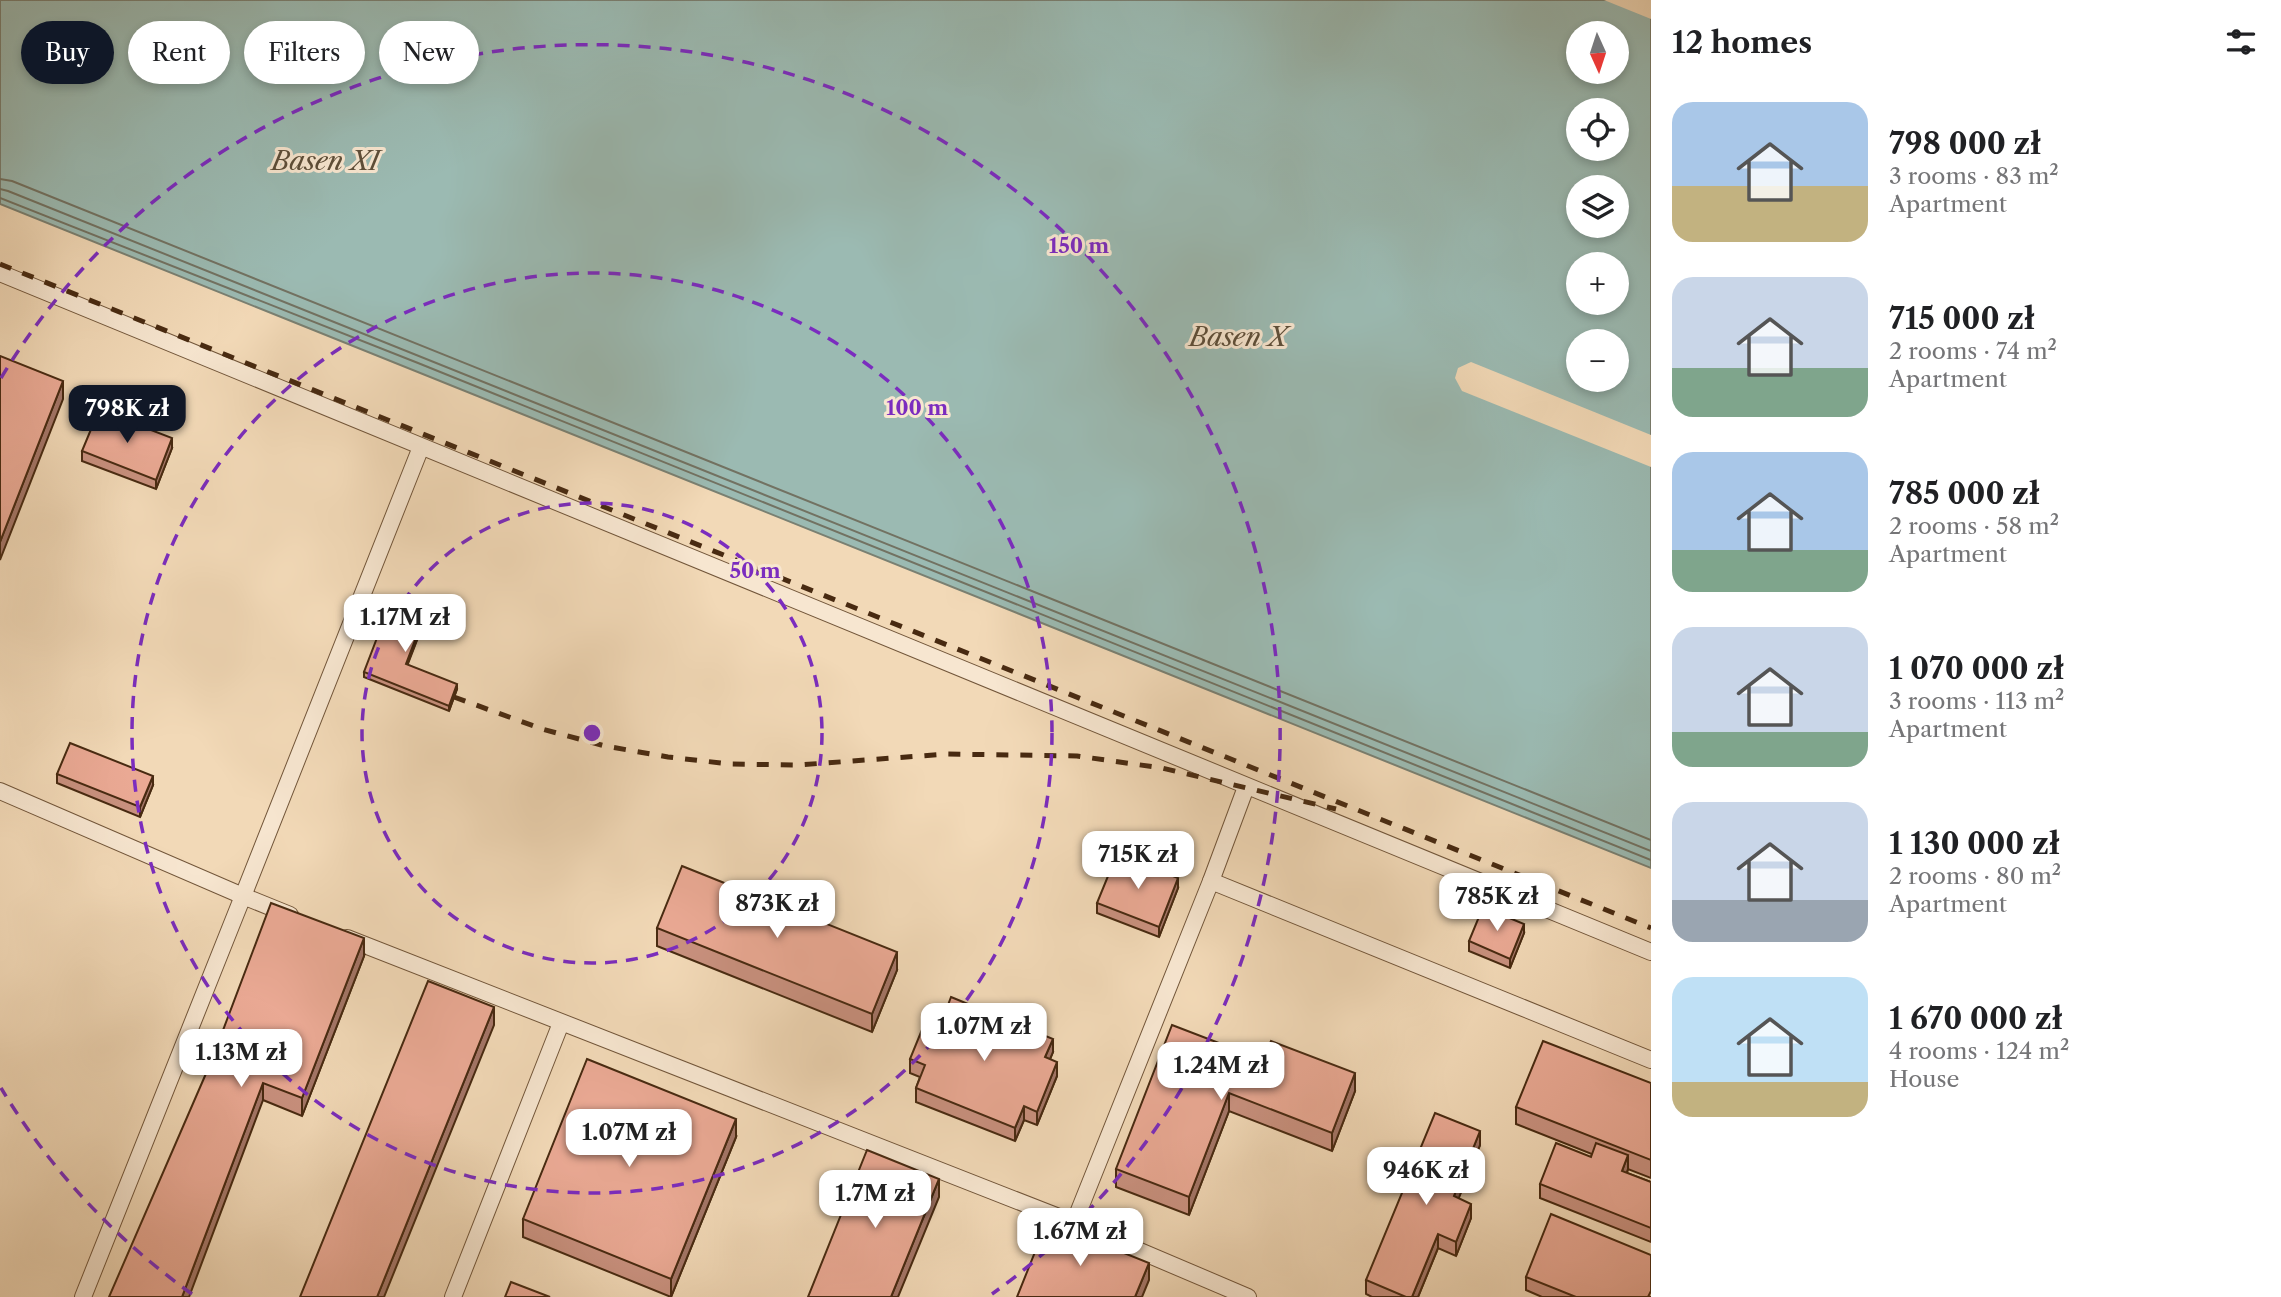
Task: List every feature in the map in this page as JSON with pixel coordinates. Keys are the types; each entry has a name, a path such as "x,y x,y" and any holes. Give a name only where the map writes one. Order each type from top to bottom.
{"lane":[{"path":"0,273 1651,952"},
{"path":"83,1297 421,447"},
{"path":"1074,1223 1246,787"},
{"path":"0,791 306,922"},
{"path":"1211,881 1651,1060"},
{"path":"332,932 1074,1223 1248,1297"},
{"path":"453,1297 561,1023"}],"water":[{"name":"Basen X","path":"0,0 1651,0 1651,868 0,204"}],"pier":[{"path":"1604,0 1651,0 1651,19"},
{"path":"1471,362 1651,435 1651,467 1462,391 1455,378 1458,368"}],"building":[{"path":"0,356 63,381 0,542"},
{"path":"99,410 172,438 156,480 82,451"},
{"path":"393,596 427,609 406,664 457,684 449,706 364,672"},
{"path":"70,743 153,776 140,807 57,774"},
{"path":"1117,854 1178,878 1159,927 1097,903"},
{"path":"682,866 897,952 872,1014 657,928"},
{"path":"271,903 364,938 302,1098 263,1083 182,1297 109,1297 211,1062"},
{"path":"1483,907 1524,924 1510,959 1469,941"},
{"path":"428,981 494,1007 377,1297 300,1297"},
{"path":"951,997 1053,1039 1045,1057 1057,1062 1037,1112 1024,1106 1015,1128 916,1088 925,1065 910,1059 928,1015 942,1021"},
{"path":"1172,1025 1263,1060 1271,1041 1355,1073 1332,1133 1229,1093 1189,1197 1116,1169"},
{"path":"1543,1041 1651,1083 1651,1160 1516,1107"},
{"path":"587,1059 736,1119 671,1279 523,1219"},
{"path":"1435,1113 1480,1131 1454,1196 1471,1204 1456,1242 1438,1234 1412,1297 1406,1297 1366,1280"},
{"path":"1556,1143 1591,1157 1596,1143 1628,1155 1622,1171 1651,1182 1651,1228 1540,1184"},
{"path":"867,1150 939,1179 891,1297 808,1297"},
{"path":"1551,1214 1651,1255 1651,1291 1648,1297 1576,1297 1526,1277"},
{"path":"1047,1222 1149,1263 1135,1297 1017,1297"},
{"path":"511,1282 550,1297 505,1297"}],"railway":[{"path":"0,264 1651,928"},
{"path":"454,697 542,729 605,746 668,757 730,764 798,765 948,754 1077,756 1162,768 1336,809"}],"water label":[{"name":"Basen XI","path":"325,161"}]}
